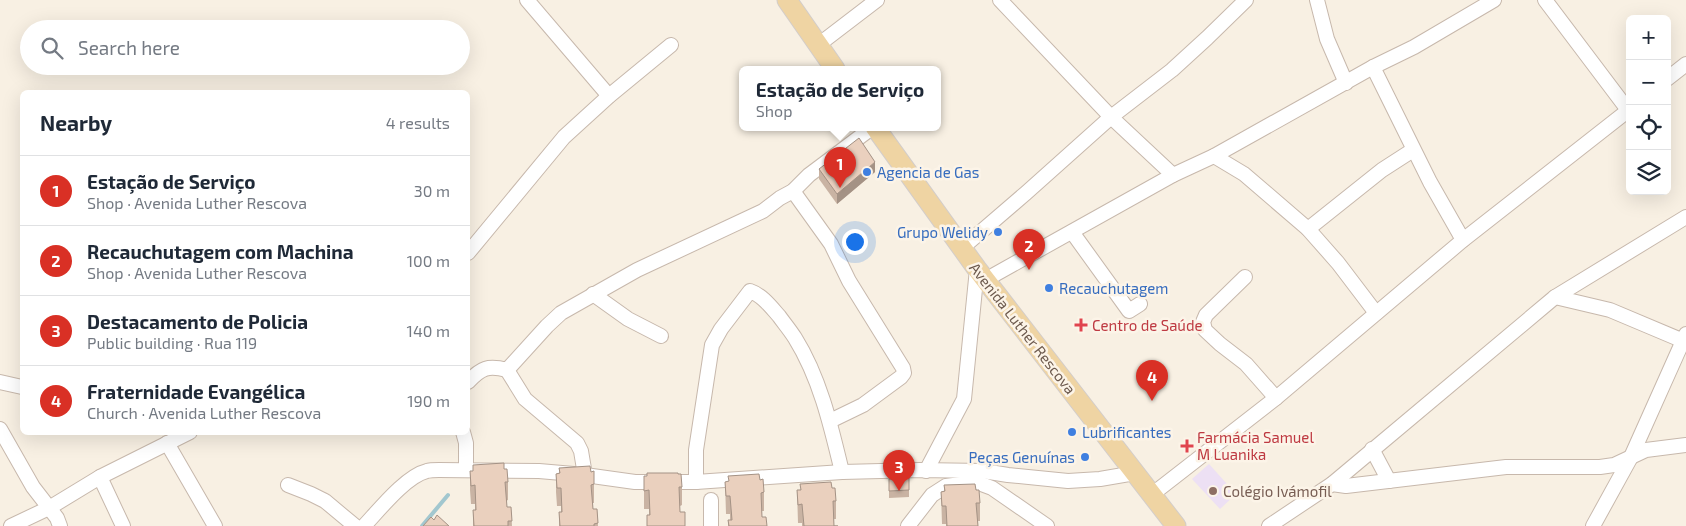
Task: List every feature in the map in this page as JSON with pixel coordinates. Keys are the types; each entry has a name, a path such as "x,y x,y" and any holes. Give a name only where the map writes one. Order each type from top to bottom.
{"main road":[{"path":"787,0 833,66"},
{"path":"799,0 845,66"},
{"name":"Avenida Luther Rescova","path":"877,131 986,272 1159,489 1186,526"},
{"name":"Avenida Luther Rescova","path":"890,131 969,242 986,272 1176,526"}],"street":[{"path":"527,0 609,96"},
{"path":"826,39 877,0"},
{"path":"1000,0 1110,117 1173,175"},
{"path":"969,242 1110,117 1172,70 1246,0"},
{"path":"1317,0 1327,39 1346,83"},
{"path":"926,471 964,398 986,272 1072,232 1173,175 1214,156 1373,67 1414,47 1494,0"},
{"path":"1545,0 1626,106"},
{"path":"470,251 564,137 609,96 672,46"},
{"path":"1671,76 1686,64"},
{"path":"1373,67 1413,150 1463,240"},
{"path":"1159,489 1276,398 1463,240 1626,112"},
{"path":"507,370 561,313 637,270 763,211 793,191 809,175 869,131"},
{"path":"1308,229 1382,170 1413,150"},
{"path":"1214,156 1244,174 1308,229 1338,263 1376,313"},
{"path":"793,191 831,244 850,281 903,368 904,373 863,405 830,421"},
{"path":"1269,526 1332,484 1555,297 1686,217"},
{"path":"1072,232 1129,311 1140,304"},
{"path":"1245,277 1206,315 1203,322 1205,330 1246,364 1276,398"},
{"path":"696,482 696,450 712,345 721,329 750,291 758,295 770,306 795,338 812,372 830,421 842,472"},
{"path":"593,294 628,319 661,336"},
{"path":"1555,297 1610,310 1685,339 1631,457 1593,526"},
{"path":"470,380 483,368 494,366 507,370 524,399 577,443 581,451 585,475"},
{"path":"0,382 20,387"},
{"path":"0,429 32,487 49,508 60,526"},
{"path":"11,526 49,508 100,477 184,435"},
{"path":"464,435 466,443 466,469"},
{"path":"167,443 215,526"},
{"path":"1332,484 1346,486 1506,467 1600,467 1614,465 1653,448 1686,445"},
{"path":"1372,449 1389,481"},
{"path":"364,526 392,495 426,471 466,469 585,475 636,482 696,482 842,472 926,471 982,471 1068,481 1100,479 1135,472"},
{"path":"100,477 122,526"},
{"path":"908,526 932,494 946,486 976,482 992,488 1047,526"},
{"path":"288,485 325,501 355,526"},
{"path":"711,526 712,500"}],"shaded area":[{"path":"1209,464 1236,494 1220,509 1192,479"}],"building":[{"path":"859,138 875,162 837,194 819,169"},
{"path":"504,463 504,469 507,469 508,482 505,482 507,507 511,507 512,521 508,521 508,526 474,526 473,510 476,510 475,485 471,486 470,471 473,471 473,465"},
{"path":"590,466 591,472 594,471 594,484 591,485 593,509 597,509 598,523 594,524 594,526 560,526 559,512 562,512 561,488 557,488 556,474 560,473 559,468"},
{"path":"647,473 681,474 682,487 679,487 680,512 685,512 685,526 647,526 647,515 650,515 649,490 644,491 644,476 647,476"},
{"path":"759,474 760,480 763,479 764,492 761,493 762,517 766,517 767,526 729,526 728,520 732,520 730,496 726,496 725,482 729,481 728,476"},
{"path":"909,478 909,490 889,491 889,479"},
{"path":"831,482 832,488 835,488 836,501 833,501 834,526 804,526 802,504 798,505 797,490 801,490 800,484"},
{"path":"975,484 976,490 979,490 980,503 976,503 978,526 947,526 946,506 942,506 941,492 945,491 944,485"},
{"path":"437,515 449,526 423,526 431,517 434,520"}],"waterway":[{"path":"422,526 448,495"}],"place":[{"name":"Agencia de Gas","path":"867,172"},
{"name":"Estação de Serviço","path":"840,188"},
{"name":"Grupo Welidy","path":"998,232"},
{"name":"Recauchutagem com Machina","path":"1029,270"},
{"name":"Recauchutagem","path":"1049,288"},
{"name":"Centro de Saúde","path":"1081,325"},
{"name":"Fraternidade Evangélica","path":"1152,401"},
{"name":"Lubrificantes","path":"1072,432"},
{"name":"Farmácia Samuel M Luanika","path":"1187,446"},
{"name":"Peças Genuínas","path":"1085,457"},
{"name":"Destacamento de Policia","path":"899,491"},
{"name":"Colégio Ivámofil","path":"1213,491"}]}
